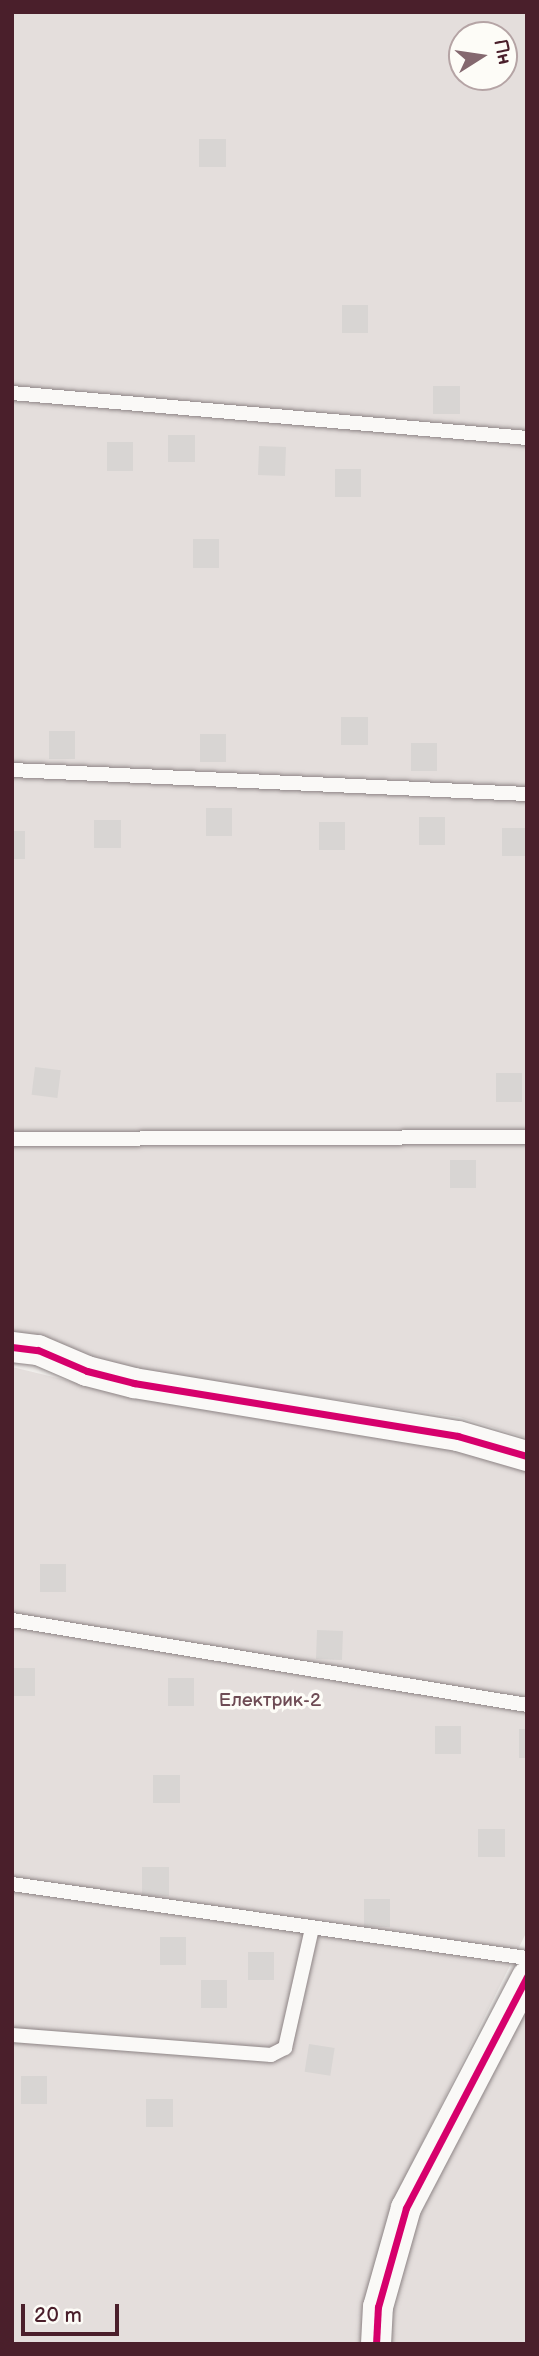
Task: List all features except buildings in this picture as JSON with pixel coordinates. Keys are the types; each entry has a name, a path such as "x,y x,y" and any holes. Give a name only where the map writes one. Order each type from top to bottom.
{"street":[{"path":"12,1347 38,1350 87,1371 134,1382 458,1436 527,1457"},
{"path":"376,2344 378,2307 406,2208 527,1977"}],"lane":[{"path":"12,393 527,438"},
{"path":"12,771 527,794"},
{"path":"12,1139 527,1137"},
{"path":"12,1620 527,1704"},
{"path":"12,1884 527,1958"},
{"path":"12,2035 271,2055 285,2048 312,1928"}],"green space":[{"path":"12,12 527,12 527,1438 459,1417 133,1371 12,1331"},
{"name":"Електрик-2","path":"12,1367 128,1395 447,1446 527,1471 527,1931 392,2204 362,2344 12,2344"},
{"path":"527,2002 527,2344 392,2344 391,2310 416,2217"}],"cycle path":[{"path":"12,1347 38,1350 87,1371 134,1383 458,1436 527,1456"},
{"path":"376,2344 378,2307 406,2208 527,1977"}]}
